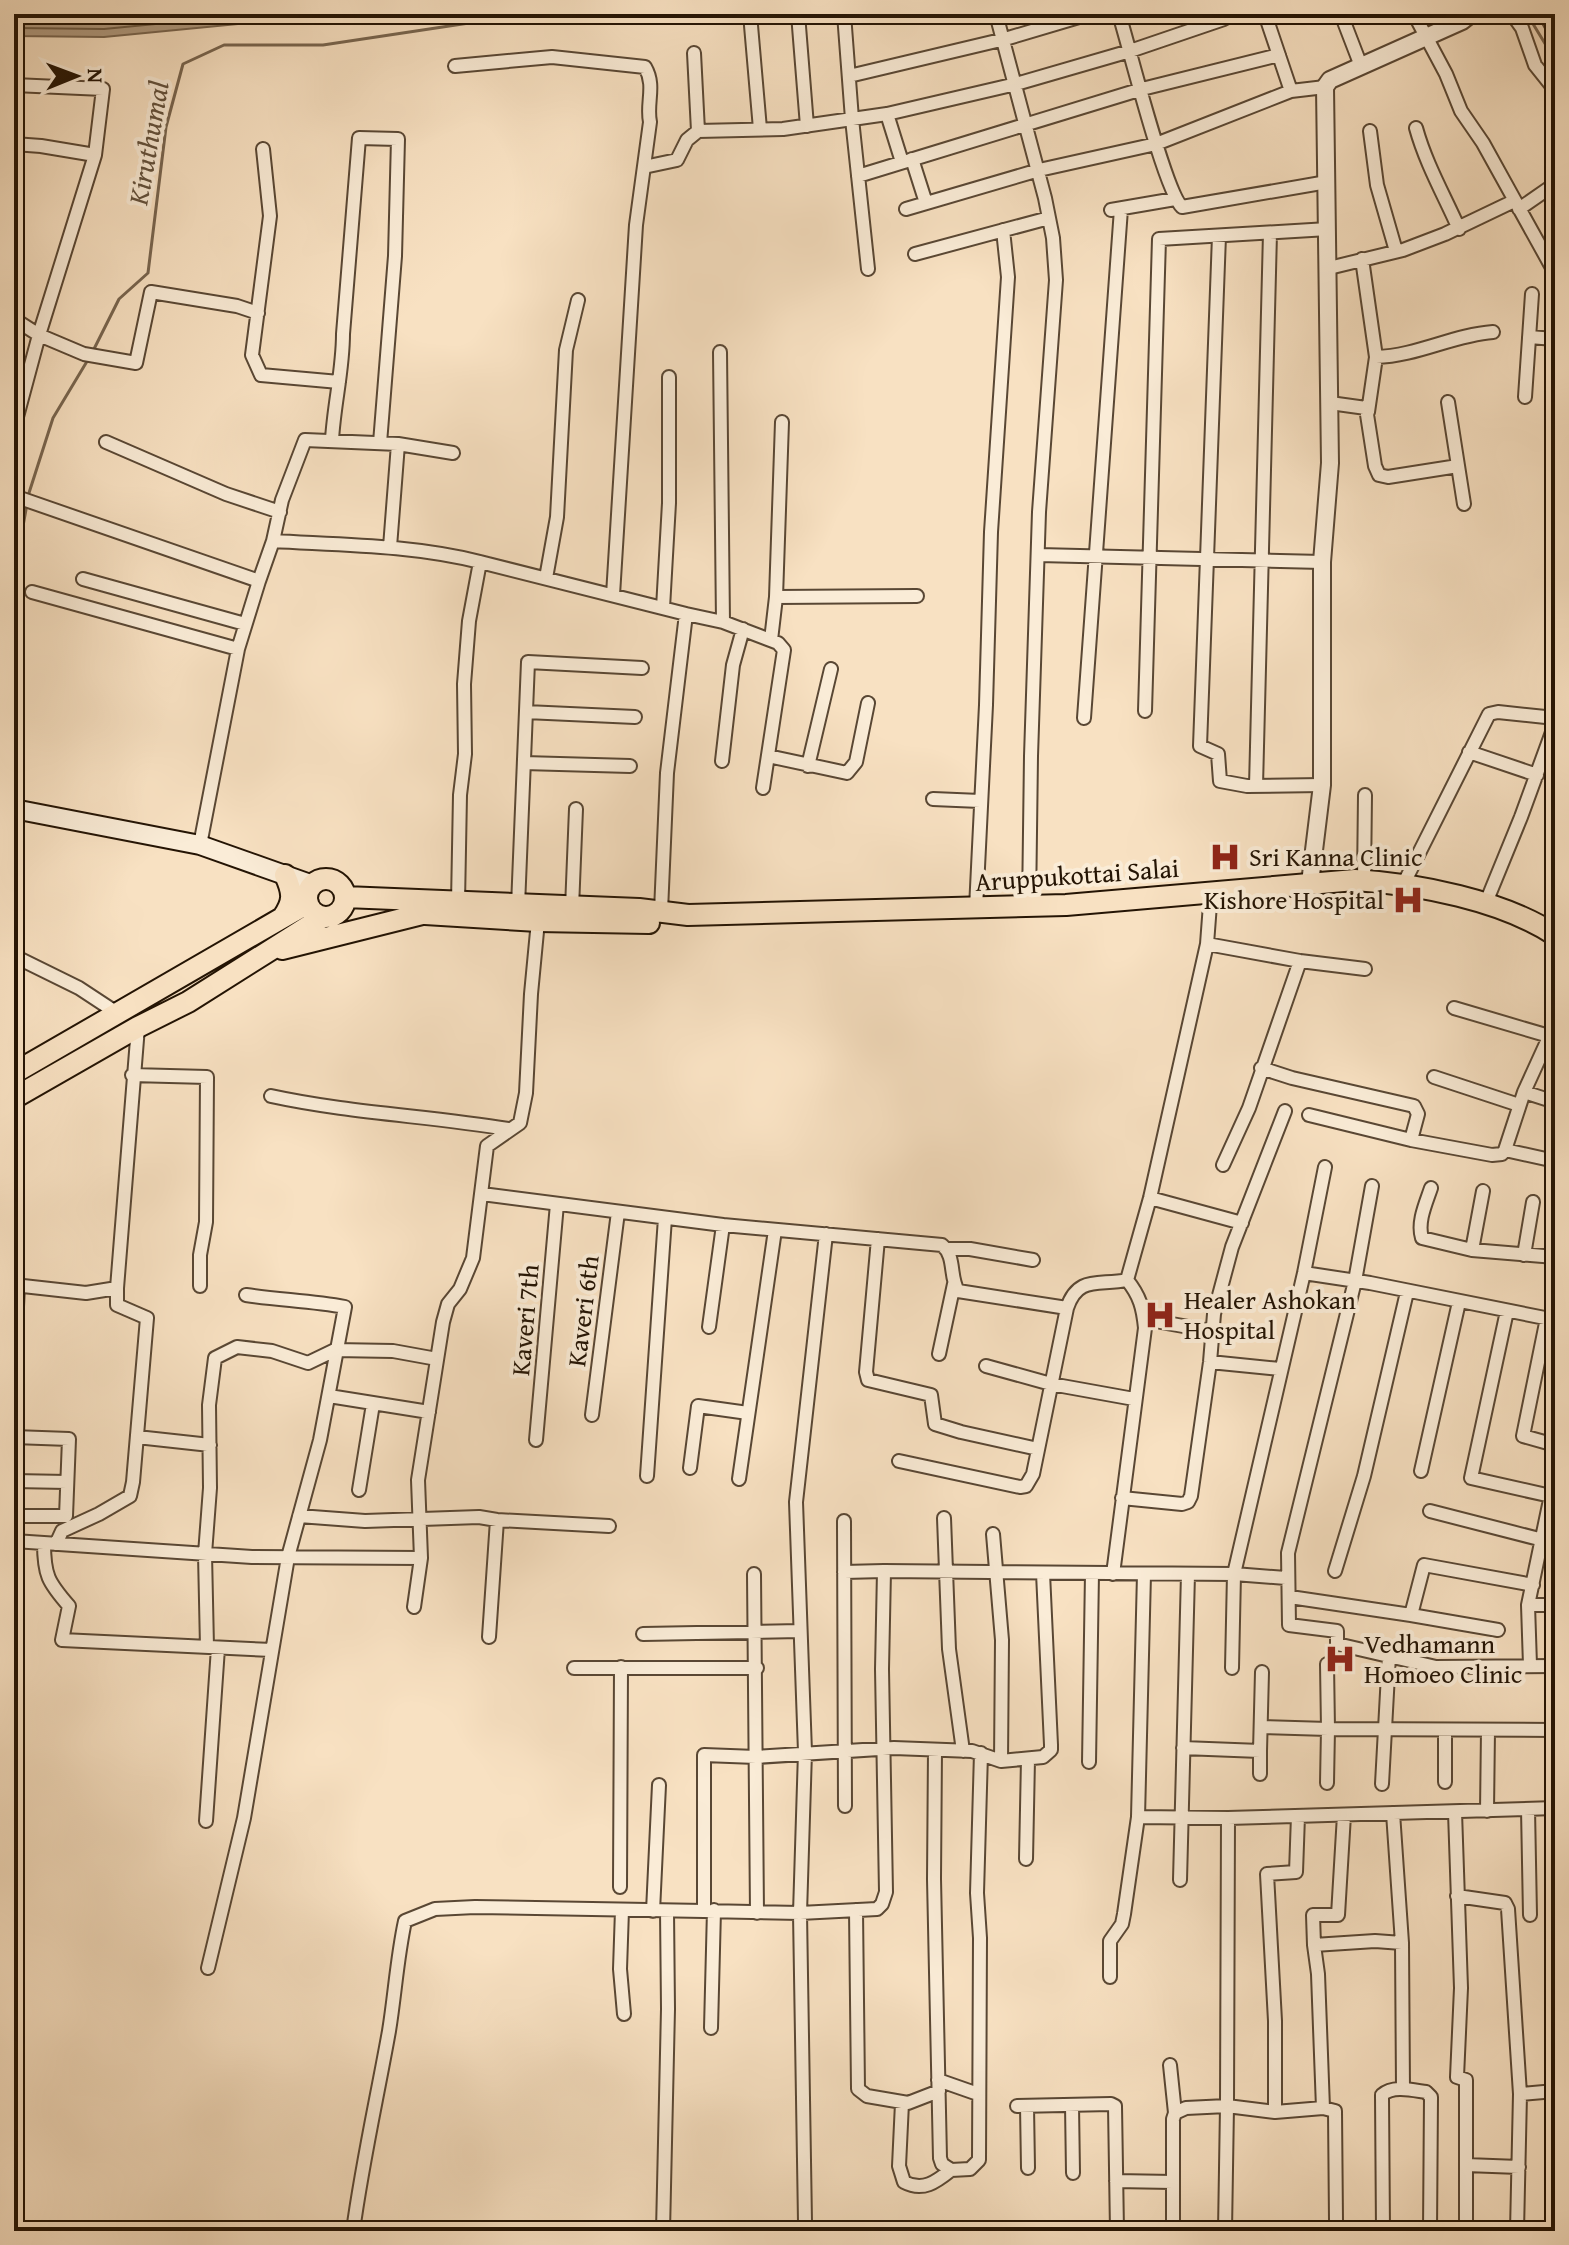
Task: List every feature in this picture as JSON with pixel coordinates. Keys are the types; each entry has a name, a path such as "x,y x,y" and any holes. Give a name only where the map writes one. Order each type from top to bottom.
{"main road":[{"path":"14,809 200,845 285,875 314,902 334,916 344,903 341,886 324,879 314,902 265,954 188,1002 14,1098"},
{"path":"283,917 293,894 285,875"},
{"name":"Aruppukottai Salai","path":"344,903 458,902 661,911 688,915 1029,907 1364,880 1404,883 1474,900 1537,923 1555,935"},
{"path":"14,1073 115,1012 314,902"},
{"name":"Aruppukottai Salai","path":"344,903 422,914 538,921 660,923 688,915"},
{"path":"265,954 422,914"}],"street":[{"path":"750,14 760,129"},
{"path":"798,14 807,126"},
{"path":"844,14 868,269"},
{"path":"996,14 1039,170 1049,218 1056,280 1042,471 1031,756 1029,907"},
{"path":"849,76 1005,39 1089,14"},
{"path":"1119,14 1156,144 1175,199 1182,207 1327,182"},
{"path":"1265,14 1291,91"},
{"path":"1341,14 1361,66"},
{"path":"1414,14 1446,74 1461,111 1483,143 1555,273"},
{"path":"1310,883 1322,785 1322,562 1330,463 1325,87 1330,80 1462,21 1471,14"},
{"path":"1512,14 1522,28 1535,65 1555,90"},
{"path":"1545,14 1555,31"},
{"path":"644,167 677,160 690,136 698,131 807,126 887,114 1016,84 1130,51 1224,19"},
{"path":"694,53 698,131"},
{"path":"858,176 1142,89 1279,55"},
{"path":"455,66 552,57 645,67 651,77 650,122 636,225 613,595"},
{"path":"14,85 103,89 95,155 39,335 14,428"},
{"path":"906,209 1039,170 1156,144 1291,91 1325,87"},
{"path":"887,114 926,203"},
{"path":"1416,128 1426,162 1459,229"},
{"path":"1370,131 1377,185 1396,251"},
{"path":"332,440 343,362 359,138 398,139 395,256 380,443"},
{"path":"14,144 95,155"},
{"path":"263,149 270,216 252,355 261,375 339,382"},
{"path":"1329,268 1396,251 1459,229 1516,205 1555,184"},
{"path":"1084,718 1116,210 1175,199"},
{"path":"915,254 1049,218"},
{"path":"1145,711 1159,239 1328,229"},
{"path":"976,908 991,532 1008,277 1003,230"},
{"path":"1256,786 1270,233"},
{"path":"1219,236 1200,746 1218,754 1220,781 1256,786 1322,785"},
{"path":"1362,259 1376,357 1368,412 1379,475 1388,477 1458,466"},
{"path":"14,319 39,335 89,355 136,363 151,292 237,306 258,313"},
{"path":"1525,397 1532,294"},
{"path":"546,578 557,517 566,350 578,300"},
{"path":"1376,357 1398,357 1477,333 1493,332"},
{"path":"1529,337 1555,339"},
{"path":"720,352 723,622"},
{"path":"663,608 669,503 669,377"},
{"path":"1448,402 1464,504"},
{"path":"1330,403 1361,406 1368,412"},
{"path":"771,640 776,597 782,422"},
{"path":"200,845 238,649 305,440 398,444 453,453"},
{"path":"106,442 226,494 280,512"},
{"path":"390,547 398,444"},
{"path":"23,499 259,581"},
{"path":"273,541 445,553 723,622 771,640 783,647 785,657 763,788"},
{"path":"1039,555 1322,562"},
{"path":"458,902 460,795 465,754 464,684 469,621 480,562"},
{"path":"83,579 245,624"},
{"path":"32,592 238,649"},
{"path":"776,597 917,596"},
{"path":"661,911 667,773 686,614"},
{"path":"722,761 733,665 743,629"},
{"path":"518,906 528,662 642,668"},
{"path":"808,766 831,669"},
{"path":"768,756 842,773 851,770 856,762 868,703"},
{"path":"526,712 635,717"},
{"path":"1404,883 1485,720 1493,712 1554,720 1537,775 1485,905"},
{"path":"1469,752 1537,775"},
{"path":"524,763 630,766"},
{"path":"1364,880 1365,795"},
{"path":"933,799 980,801"},
{"path":"572,908 576,809"},
{"path":"1127,1280 1150,1198 1207,944 1211,891"},
{"path":"414,1607 421,1558 418,1480 437,1359 448,1304 460,1289 473,1258 487,1146 520,1123 526,1093 538,921"},
{"path":"1207,944 1365,969"},
{"path":"14,956 79,988 138,1027 117,1288 117,1305 147,1318 130,1496 62,1531 50,1543 44,1570 51,1586 69,1606 62,1640 272,1650"},
{"path":"1223,1165 1249,1108 1300,961"},
{"path":"1454,1008 1549,1036"},
{"path":"1309,1115 1417,1141 1497,1155 1505,1150 1521,1099 1555,1024"},
{"path":"1261,1068 1414,1106 1418,1114 1417,1141"},
{"path":"132,1075 207,1077 206,1222 200,1255 200,1286"},
{"path":"1434,1077 1521,1099 1555,1102"},
{"path":"271,1096 315,1105 508,1129"},
{"path":"1122,1498 1188,1502 1210,1362 1211,1331 1232,1247 1285,1111"},
{"path":"1505,1150 1555,1161"},
{"path":"1232,1668 1234,1574 1304,1273 1325,1167"},
{"path":"1372,1186 1355,1281 1287,1556 1289,1625 1337,1631 1337,1644 1436,1667 1555,1666"},
{"path":"1431,1188 1419,1232 1422,1238 1472,1250 1555,1257"},
{"path":"1472,1250 1483,1191"},
{"path":"482,1194 723,1225 942,1245 947,1249 970,1249 1033,1260"},
{"path":"1150,1198 1242,1223"},
{"path":"1524,1255 1533,1202"},
{"name":"Kaveri 7th","path":"536,1440 557,1204"},
{"name":"Kaveri 6th","path":"592,1415 618,1212"},
{"path":"647,1476 665,1218"},
{"path":"709,1327 723,1225"},
{"path":"739,1479 775,1230"},
{"path":"805,2222 800,1913 805,1752 796,1502 826,1234"},
{"path":"878,1239 866,1372 868,1380 931,1395 935,1424 1038,1449"},
{"path":"939,1354 954,1284 947,1249"},
{"path":"1304,1273 1372,1283 1551,1319 1523,1436 1555,1445"},
{"path":"899,1461 1020,1487 1030,1481 1072,1293 1078,1287 1127,1280"},
{"path":"1113,1574 1144,1319 1138,1293 1127,1280"},
{"path":"954,1284 962,1292 1067,1308"},
{"path":"14,1372 16,1285 86,1293 117,1288"},
{"path":"1335,1571 1364,1476 1407,1292"},
{"path":"208,1968 244,1818 288,1557 329,1396 345,1307 246,1295"},
{"path":"1421,1471 1459,1302"},
{"path":"1507,1311 1471,1478 1551,1496"},
{"path":"1144,1319 1211,1331"},
{"path":"206,1821 212,1647 205,1554 209,1405 215,1358 237,1347 272,1351 308,1363 335,1350 393,1351 437,1359"},
{"path":"1210,1362 1280,1369"},
{"path":"986,1366 1051,1384 1134,1399"},
{"path":"329,1396 429,1412"},
{"path":"359,1490 373,1404"},
{"path":"690,1468 698,1406 748,1413"},
{"path":"14,1437 69,1439 66,1516 14,1516"},
{"path":"137,1437 210,1445"},
{"path":"1530,1665 1528,1605 1555,1477"},
{"path":"14,1481 67,1482"},
{"path":"1430,1511 1543,1540"},
{"path":"299,1516 365,1521 479,1517 609,1526"},
{"path":"944,1518 949,1649 963,1751"},
{"path":"489,1637 497,1520"},
{"path":"844,1521 845,1806"},
{"path":"993,1534 1002,1640 1001,1761"},
{"path":"14,1541 205,1554 421,1558"},
{"path":"1411,1615 1424,1565 1533,1585"},
{"path":"353,2231 362,2160 378,2091 405,1921 435,1909 475,1907 800,1913 877,1909 882,1904 886,1892 884,1571"},
{"path":"844,1572 1234,1574 1286,1578"},
{"path":"711,2028 704,1755 756,1757 894,1748 981,1753 1001,1761 1043,1757 1051,1750 1043,1573"},
{"path":"1089,1762 1092,1573"},
{"path":"754,1574 757,1913"},
{"path":"1110,1977 1110,1941 1122,1924 1138,1817 1144,1574"},
{"path":"1180,1880 1188,1574"},
{"path":"1290,1597 1498,1630"},
{"path":"1528,1605 1555,1605"},
{"path":"643,1634 800,1631"},
{"path":"1382,1784 1389,1656"},
{"path":"1327,1664 1327,1783"},
{"path":"620,1887 621,1667"},
{"path":"574,1668 757,1668"},
{"path":"1260,1774 1262,1672"},
{"path":"1261,1727 1555,1730"},
{"path":"1445,1730 1445,1782"},
{"path":"1487,1811 1488,1730"},
{"path":"1183,1748 1260,1751"},
{"path":"935,1750 934,1879 940,2158 942,2164 951,2170 970,2169 979,2160 980,1938 977,1893 981,1753"},
{"path":"1026,1859 1028,1759"},
{"path":"653,1911 659,1785"},
{"path":"1138,1817 1228,1818 1555,1808"},
{"path":"1528,1809 1530,1915"},
{"path":"1455,1812 1461,1988 1457,2077 1466,2080 1466,2231"},
{"path":"1393,1813 1402,1943 1403,2089"},
{"path":"1323,2108 1313,1915 1338,1915 1344,1815"},
{"path":"1275,2112 1275,2021 1267,1874 1296,1872 1298,1816"},
{"path":"1225,2231 1228,1818"},
{"path":"1457,1896 1499,1900 1508,1909 1520,2094 1517,2231"},
{"path":"622,1910 620,1969 624,2014"},
{"path":"856,1910 858,2089 867,2096 902,2103 912,2103 939,2085 978,2094"},
{"path":"663,2231 667,1911"},
{"path":"1314,1945 1375,1941 1402,1943"},
{"path":"1170,2065 1175,2113 1173,2231"},
{"path":"1383,2231 1382,2095 1386,2091 1403,2089 1426,2092 1431,2097 1430,2231"},
{"path":"1520,2094 1555,2091"},
{"path":"902,2103 899,2166 904,2182 913,2187 936,2183 951,2170"},
{"path":"1072,2105 1073,2173"},
{"path":"1028,2168 1022,2106 1115,2106 1117,2231"},
{"path":"1175,2113 1186,2108 1227,2106 1275,2112 1332,2109 1336,2114 1336,2221 1340,2231"},
{"path":"1466,2165 1519,2167"},
{"path":"1116,2181 1173,2182"}],"water":[{"path":"14,14 340,14 104,37 14,36"}],"waterway":[{"name":"Kiruthumal","path":"93,351 119,299 148,273 166,127 183,64 224,45 323,45 509,17 540,21 607,14"},
{"name":"Kiruthumal","path":"1527,14 1555,60"},
{"name":"Kiruthumal","path":"28,496 53,418 89,358"},
{"name":"Kiruthumal","path":"14,576 27,504"}],"place":[{"name":"Sri Kanna Clinic","path":"1225,857"},
{"name":"Kishore Hospital","path":"1408,900"},
{"name":"Healer Ashokan Hospital","path":"1160,1315"},
{"name":"Vedhamann Homoeo Clinic","path":"1340,1659"}]}
